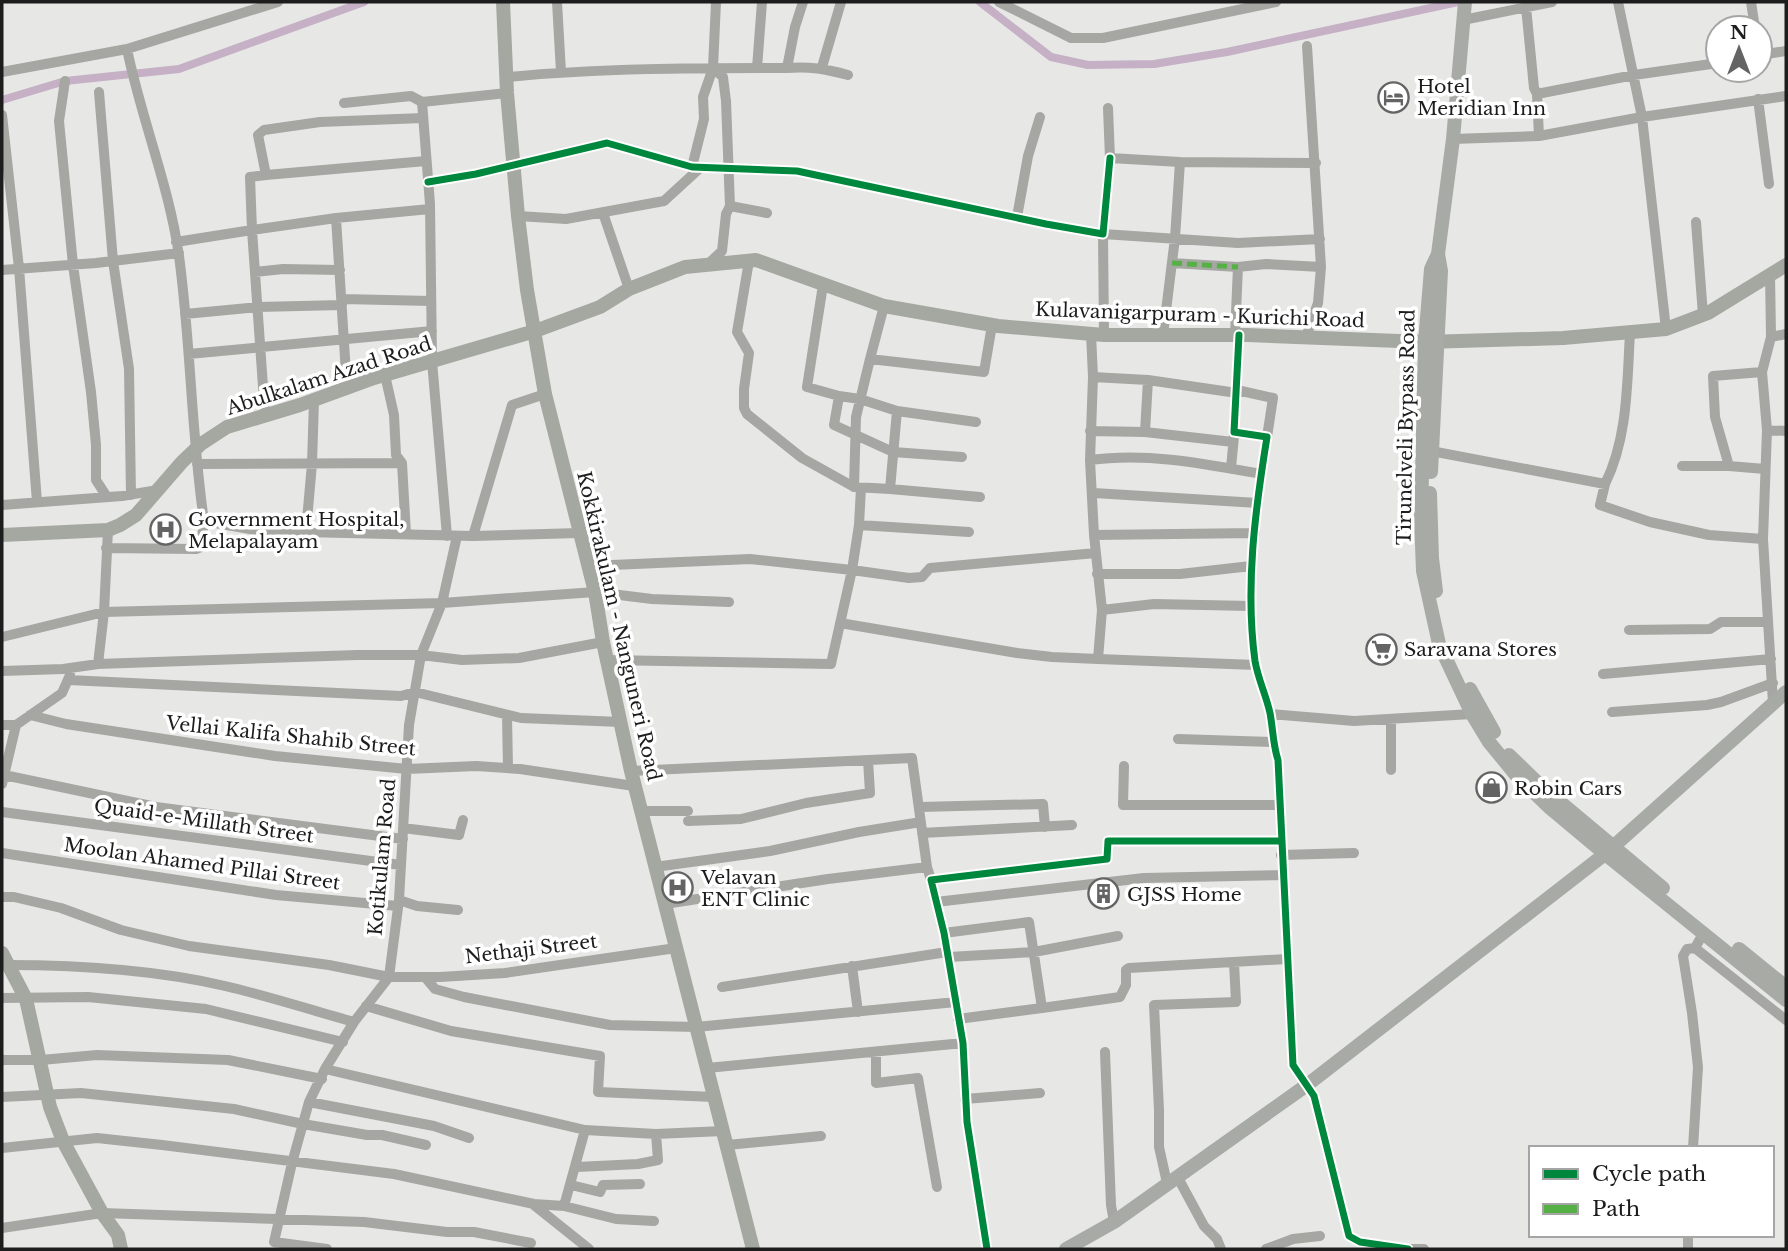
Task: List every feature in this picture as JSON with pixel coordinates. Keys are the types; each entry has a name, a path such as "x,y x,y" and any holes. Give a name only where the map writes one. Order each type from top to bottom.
{"main road":[{"name":"Kokkirakulam - Nanguneri Road","path":"503,2 507,93 518,216 527,290 545,394 596,592 603,642 634,786 753,1249"},
{"name":"Tirunelveli Bypass Road","path":"1465,2 1438,254 1431,269 1431,342 1421,465 1423,571 1439,645 1472,714 1489,742 1516,775 1550,808 1609,850 1786,1000"},
{"name":"Kulavanigarpuram - Kurichi Road","path":"535,331 600,307 629,289 685,267 756,260 884,306 992,326 1098,334 1237,335 1431,342 1563,338 1666,329 1703,315 1786,265"},
{"name":"Abulkalam Azad Road","path":"2,536 108,530 136,515 196,449 227,427 385,375 535,331"},
{"path":"1431,342 1431,544 1434,584 1445,636 1466,682 1503,748 1541,786 1609,850 1786,987"},
{"path":"1066,1249 1114,1222 1307,1085 1609,850 1781,700"},
{"path":"4,961 25,998 47,1093 63,1141 102,1213 118,1235 121,1249"}],"street":[{"path":"2,72 127,49 278,2"},
{"path":"557,2 561,72"},
{"path":"518,216 566,219 664,201 696,168 704,119 703,97 713,68 716,2"},
{"path":"757,68 762,2"},
{"path":"787,68 803,2"},
{"path":"822,67 841,2"},
{"path":"999,2 1071,38 1103,38 1276,2"},
{"path":"1464,20 1552,2"},
{"path":"1618,2 1642,117 1666,329"},
{"path":"1526,7 1534,88 1537,94 1539,136"},
{"path":"1306,337 1318,303 1321,267 1307,46"},
{"path":"106,548 201,547 204,522 179,253 159,164 133,81 127,49"},
{"path":"1537,94 1634,75 1704,65"},
{"path":"508,76 561,72 822,67 848,75"},
{"path":"707,265 722,251 726,215 730,206 723,77 713,68"},
{"path":"65,80 59,121 73,265 91,392 96,480 107,498"},
{"path":"99,92 113,261 129,369 131,495"},
{"path":"344,103 411,96 422,102 507,93"},
{"path":"1452,139 1539,136 1642,117 1786,96"},
{"path":"1758,99 1769,184"},
{"name":"Kotikulam Road","path":"389,977 399,903 409,724 421,655 442,603 452,536 432,361 430,209 422,102"},
{"path":"1098,659 1102,610 1094,535 1090,431 1110,158 1108,108"},
{"path":"2,115 19,268 37,502"},
{"path":"1017,217 1028,156 1041,117"},
{"path":"266,175 258,135 264,130 320,122 423,118"},
{"path":"428,182 515,166 607,143 696,168 797,171 1103,234 1238,243 1320,239"},
{"path":"1110,158 1180,162 1316,163"},
{"path":"265,415 250,177 426,161"},
{"path":"1163,335 1175,238 1180,162"},
{"path":"730,206 767,213"},
{"path":"176,242 336,218 430,209"},
{"path":"603,213 629,289"},
{"path":"336,218 347,388"},
{"path":"1696,222 1703,315"},
{"path":"2,270 179,253"},
{"path":"748,261 737,332 748,353 744,390 744,408 747,414 802,458 858,487 981,497"},
{"path":"1172,263 1238,267 1266,264 1321,267"},
{"path":"1231,468 1237,392 1238,267"},
{"path":"256,272 283,269 340,270"},
{"path":"1770,273 1771,337 1762,372 1767,430 1763,540 1773,682 1781,700"},
{"path":"823,285 807,387 897,411 976,422"},
{"path":"342,299 431,301"},
{"path":"185,314 258,307 342,305 342,299"},
{"path":"607,660 831,664 859,526 856,417 884,306"},
{"path":"870,359 984,372 992,326"},
{"path":"189,354 432,331"},
{"path":"1630,333 1621,438 1600,505 1650,522 1697,532 1763,540"},
{"path":"1771,337 1786,334"},
{"path":"1728,466 1715,417 1713,376 1762,372"},
{"path":"385,375 394,415 396,455 402,463 406,534"},
{"path":"1093,377 1148,380 1273,398 1251,566 1251,606 1256,665 1270,714 1278,760 1278,805 1293,1065 1314,1096 1349,1236 1360,1242 1424,1249"},
{"path":"1146,432 1148,380"},
{"path":"473,537 512,405 545,394"},
{"path":"839,396 834,425 893,452 962,457"},
{"path":"306,531 314,400"},
{"path":"890,489 897,411"},
{"path":"1767,430 1786,431"},
{"path":"1090,431 1267,437"},
{"path":"1431,451 1605,484"},
{"path":"1090,460 1110,457 1149,458 1261,474"},
{"path":"197,464 402,463"},
{"path":"1682,466 1765,468"},
{"path":"2,505 107,498 159,489"},
{"path":"1094,493 1258,503"},
{"path":"204,522 261,531 473,537 580,533"},
{"path":"859,526 969,532"},
{"path":"98,664 104,612 108,530"},
{"path":"1094,535 1255,533"},
{"path":"589,566 750,559 909,578 922,577 930,568 1096,553"},
{"path":"1097,574 1180,573 1251,566"},
{"path":"2,637 104,612 442,603 596,592 652,599 729,602"},
{"path":"1102,610 1154,604 1251,606"},
{"path":"1629,630 1710,629 1721,622 1768,622"},
{"path":"840,623 1052,657 1256,665"},
{"path":"2,671 98,664 317,656 421,655 462,660 519,658 603,642"},
{"path":"1603,674 1772,659"},
{"path":"2,725 16,725 62,693 72,668"},
{"path":"69,680 401,696 415,692 521,718 621,722"},
{"path":"1612,712 1714,704 1773,682"},
{"path":"1270,714 1354,721 1472,714"},
{"name":"Vellai Kalifa Shahib Street","path":"30,715 66,724 275,756 407,769 476,766 508,768 634,786"},
{"path":"507,715 508,768"},
{"path":"1391,719 1391,770"},
{"path":"16,725 3,779 156,807 403,839"},
{"path":"1178,739 1273,743"},
{"path":"631,771 912,758 927,867 944,933 963,1043 965,1099 987,1249"},
{"path":"641,811 741,819 806,803 870,793 868,760"},
{"path":"1124,766 1123,805 1278,805"},
{"path":"920,807 1044,804 1045,827"},
{"name":"Quaid-e-Millath Street","path":"2,812 401,865"},
{"path":"403,828 459,835 463,820"},
{"path":"655,867 770,851 922,822"},
{"path":"922,833 1072,825"},
{"path":"931,880 1107,859 1108,841 1281,841"},
{"name":"Moolan Ahamed Pillai Street","path":"2,853 275,895 399,903 458,910"},
{"path":"1281,855 1354,853"},
{"path":"665,904 927,867"},
{"path":"936,902 1144,878 1283,875"},
{"name":"Nethaji Street","path":"2,897 14,897 61,908 121,930 189,946 329,965 389,977 505,973 676,948"},
{"path":"944,933 1029,922 1042,1008"},
{"path":"1695,948 1704,932"},
{"path":"722,987 948,954 993,956 1034,952 1118,936"},
{"path":"1693,1146 1698,1067 1683,956 1687,949 1695,948 1786,1020"},
{"path":"958,1018 1120,997 1126,985 1126,970 1129,968 1287,959"},
{"path":"4,961 146,972 224,986 354,1022"},
{"path":"1221,1249 1217,1239 1204,1226 1172,1180 1159,1147 1154,1005 1236,1002 1234,963"},
{"path":"852,966 858,1012"},
{"path":"327,1249 273,1246 309,1102 354,1022 389,977"},
{"path":"425,977 435,989 538,1013 610,1025 696,1027 956,1002"},
{"path":"2,998 88,997 206,1009 343,1042"},
{"path":"366,1006 451,1031 600,1056 598,1093 714,1097"},
{"path":"707,1068 963,1043"},
{"path":"1105,1052 1114,1222"},
{"path":"876,1053 876,1083 918,1078 937,1187"},
{"path":"2,1060 97,1055 228,1060 323,1074 586,1130 725,1138 821,1136"},
{"path":"2,1097 80,1093 234,1109 426,1145"},
{"path":"965,1099 1040,1093"},
{"path":"309,1102 434,1126 469,1138"},
{"path":"564,1206 586,1130"},
{"path":"577,1167 638,1164 658,1160 656,1134"},
{"path":"2,1148 97,1138 394,1174 534,1204 564,1206 616,1219 654,1221"},
{"path":"571,1185 600,1192 603,1185 640,1184"},
{"path":"534,1204 589,1249"},
{"path":"2,1228 102,1213 364,1222 447,1232 474,1232 531,1243"},
{"path":"1266,1249 1293,1239 1320,1236"}],"waterway":[{"path":"2,100 65,81 179,69 364,2"},
{"path":"980,2 1051,57 1088,65 1154,64 1227,52 1458,2"}],"marked path":[{"path":"1172,263 1238,267"}],"cycle path":[{"path":"428,182 476,174 607,143 692,167 797,171 1103,234 1110,158"},
{"path":"1239,335 1234,432 1267,437 1255,521 1251,577 1252,633 1255,661 1270,713 1278,760 1293,1065 1314,1096 1349,1236 1360,1242 1408,1249"},
{"path":"987,1249 967,1122 963,1043 944,933 931,880 1107,859 1108,841 1281,841"}],"place":[{"name":"Hotel Meridian Inn","path":"1394,97"},
{"name":"Government Hospital, Melapalayam","path":"165,530"},
{"name":"Saravana Stores","path":"1381,649"},
{"name":"Robin Cars","path":"1491,788"},
{"name":"Velavan ENT Clinic","path":"678,888"},
{"name":"GJSS Home","path":"1104,894"}]}
